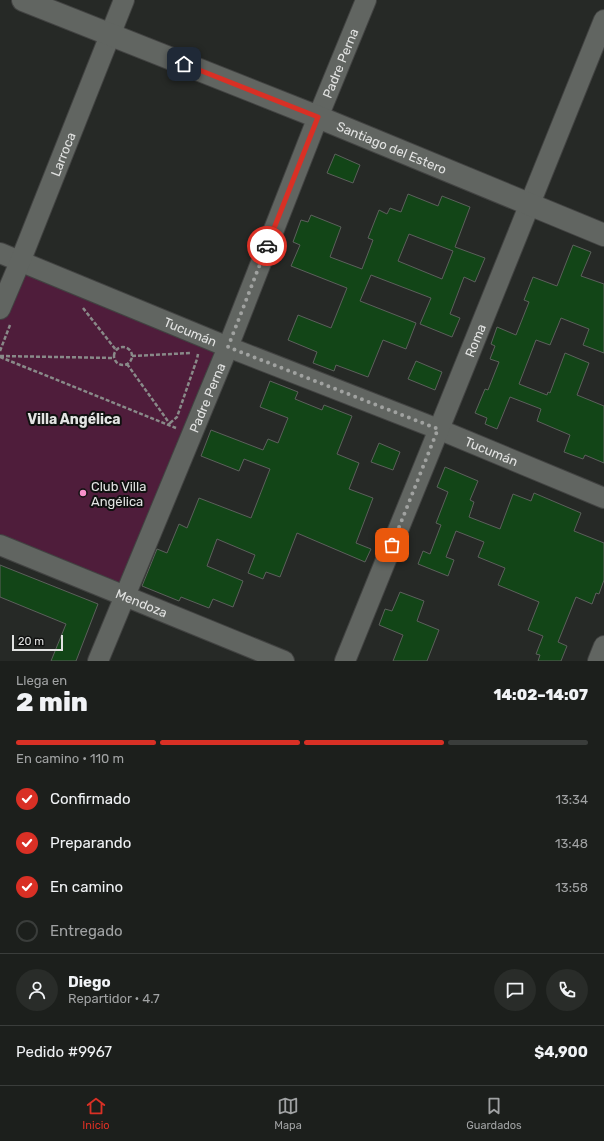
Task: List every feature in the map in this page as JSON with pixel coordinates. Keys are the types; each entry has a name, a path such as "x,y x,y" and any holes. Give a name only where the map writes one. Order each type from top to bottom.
{"street":[{"name":"Santiago del Estero","path":"23,0 318,117 604,235"},
{"name":"Larroca","path":"0,309 124,0"},
{"name":"Padre Perna","path":"98,661 225,353 366,0"},
{"name":"Roma","path":"345,661 438,429 531,204 604,20"},
{"name":"Tucumán","path":"0,253 225,353 438,429 604,498"},
{"name":"Mendoza","path":"0,545 284,661"},
{"path":"598,661 604,646"}],"path":[{"path":"78,302 116,350"},
{"path":"116,350 121,348 127,349 132,356"},
{"path":"116,350 114,358 119,365 128,364 132,356"},
{"path":"193,350 198,352"},
{"path":"171,424 177,417 197,359 198,352"},
{"path":"132,356 198,352 225,353"},
{"path":"0,357 114,358"},
{"path":"0,357 171,424 191,436"},
{"path":"128,364 171,424"}],"shaded area":[{"path":"20,262 228,347 124,596 0,545 0,309"}],"building":[{"path":"335,154 360,165 353,183 327,173"},
{"path":"408,194 438,206 442,196 470,207 455,247 485,258 475,282 464,277 450,314 460,318 452,337 420,324 431,298 371,275 360,301 416,323 406,349 383,340 368,377 336,365 334,371 313,363 317,352 288,340 298,315 331,328 347,288 291,266 300,245 293,242 301,220 308,222 311,215 341,227 330,257 362,269 373,240 368,238 379,210 387,214 390,208 401,212","holes":["409,234 453,251 442,279 398,261"]},
{"path":"573,245 591,252 581,276 604,284 604,353 583,345 589,329 561,318 550,345 536,340 519,384 547,395 548,392 550,393 565,353 589,363 577,395 604,406 604,463 585,455 583,459 564,452 570,435 537,421 541,409 510,397 497,429 485,424 487,418 475,413 485,389 488,390 499,362 490,359 495,346 491,344 497,327 516,335 529,302 524,300 533,277 557,286"},
{"path":"416,361 442,372 435,390 408,379"},
{"path":"270,381 298,392 295,399 322,410 324,405 352,416 337,454 359,463 349,489 373,498 356,543 371,549 365,562 297,533 280,577 266,572 263,579 248,573 255,555 217,539 207,566 243,581 233,607 213,599 209,608 181,597 179,601 142,586 157,549 167,553 179,524 187,528 199,498 251,518 270,469 244,459 239,471 201,456 211,430 263,450 268,439 278,443 288,418 260,407"},
{"path":"379,443 400,452 393,470 371,462"},
{"path":"445,467 478,481 470,500 474,502 469,517 500,529 513,494 531,501 534,493 581,513 574,531 604,543 604,580 599,594 596,593 592,604 576,597 558,642 567,646 561,661 538,661 540,655 536,654 543,636 528,630 539,602 498,585 505,568 478,557 484,542 456,531 446,557 454,560 448,576 418,564 423,551 430,554 441,525 436,523 448,492 437,487"},
{"path":"0,565 98,604 76,661 51,661 66,624 0,597"},
{"path":"400,592 424,601 417,621 439,630 427,661 393,661 403,635 379,625 385,609 392,611"}],"way so far":[{"path":"267,246 228,347 438,429 392,545"}],"place":[{"name":"Club Villa Angélica","path":"83,493"}],"district":[{"name":"Villa Angélica","path":"74,419"}],"route":[{"path":"184,64 318,117 267,246"}]}
